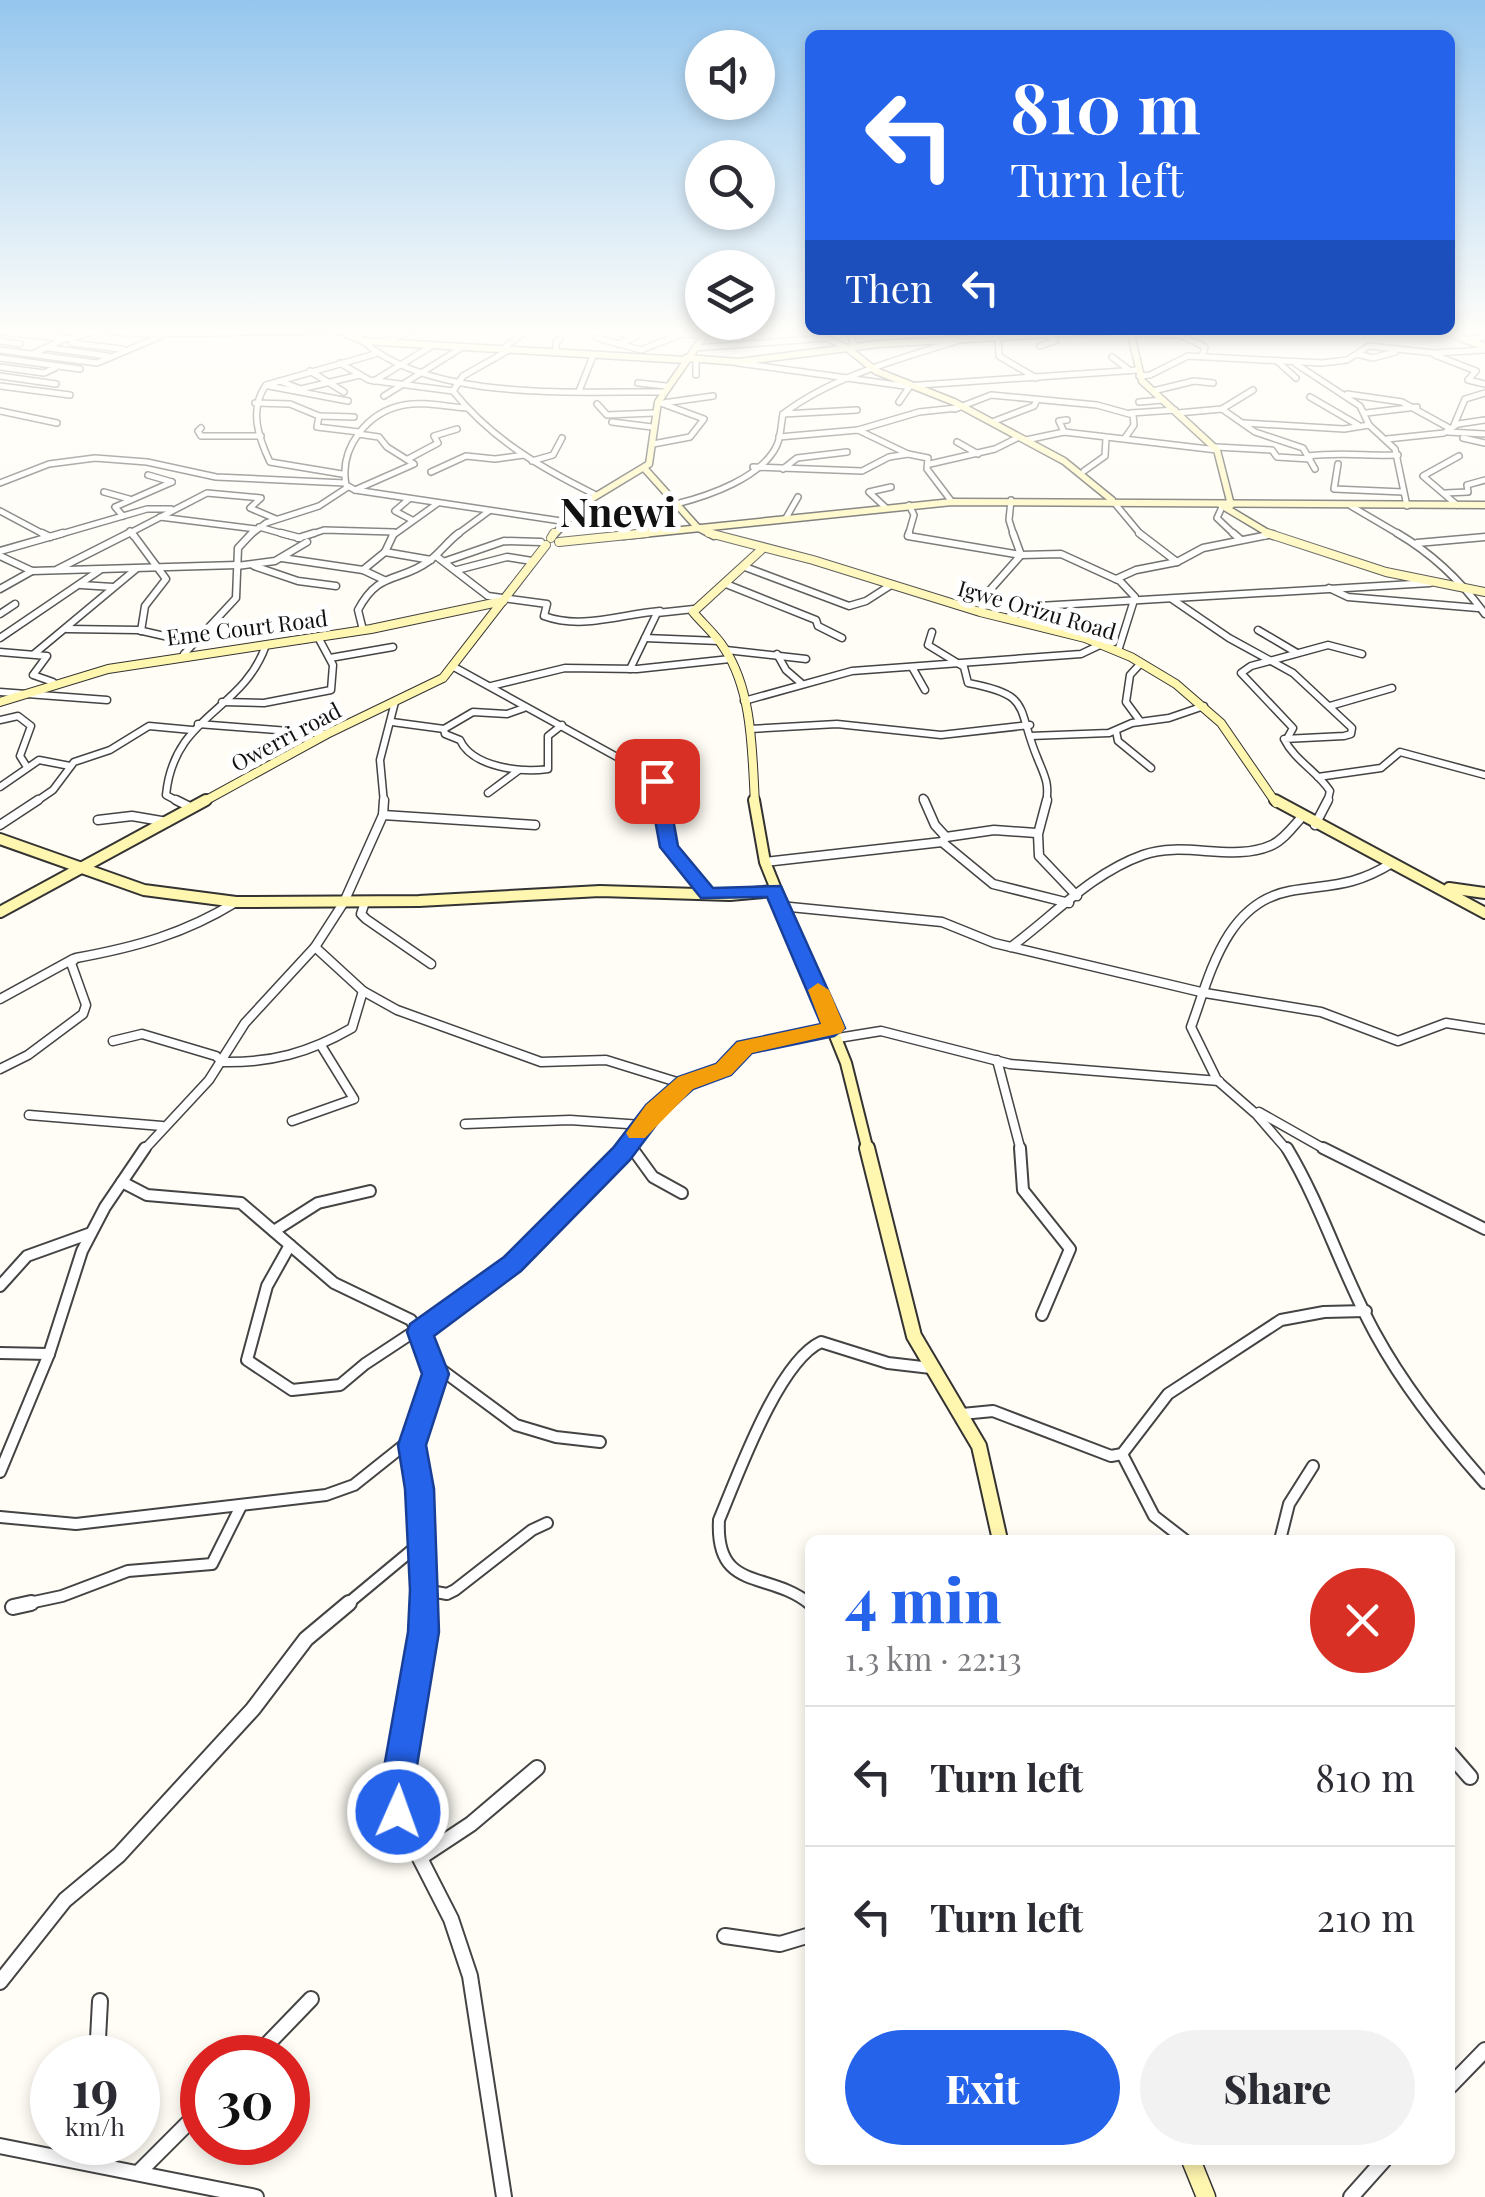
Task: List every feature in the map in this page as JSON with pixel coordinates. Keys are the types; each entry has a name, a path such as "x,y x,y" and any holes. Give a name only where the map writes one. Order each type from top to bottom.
{"street":[{"path":"199,433 206,438 261,436"},
{"path":"260,433 270,462 342,474"},
{"path":"184,654 236,598 238,548 258,528 314,508 349,487 414,464 386,447 380,437 356,433"},
{"path":"349,487 342,474 344,460 359,433"},
{"path":"408,459 438,443 434,436 445,433"},
{"path":"497,433 532,461 594,494"},
{"path":"549,542 560,521 594,494 645,468 651,461 652,433"},
{"path":"652,444 690,438 694,433"},
{"path":"676,504 714,493 752,467 773,452 780,433"},
{"path":"779,436 825,433"},
{"path":"863,433 908,454 928,458 927,469 952,502"},
{"path":"1011,433 1084,470 1144,543 1177,562"},
{"path":"930,464 1061,433"},
{"path":"1068,433 1151,439 1186,449 1266,450 1277,456 1309,458 1344,451 1359,456 1398,455"},
{"path":"1124,438 1128,433"},
{"path":"1199,433 1216,448 1224,506"},
{"path":"1262,433 1301,446 1315,469"},
{"path":"1379,433 1398,455 1407,506"},
{"path":"1387,440 1436,433"},
{"path":"1458,433 1485,443"},
{"path":"532,461 553,455 562,438"},
{"path":"1084,470 1106,456 1106,438"},
{"path":"957,442 978,454"},
{"path":"782,470 796,458 847,452"},
{"path":"752,467 867,470 888,457 908,454"},
{"path":"431,472 466,456 496,459 524,455"},
{"path":"1457,505 1423,476 1459,456"},
{"path":"0,484 49,464 95,458 138,460 216,477 349,487 560,521"},
{"path":"1338,464 1334,489 1404,492"},
{"name":"Igwe Orizu Road","path":"645,468 697,527 761,550 813,560 1118,650 1204,706 1235,741 1267,792 1300,819 1440,886 1485,913"},
{"path":"124,516 114,508 172,482 148,475"},
{"path":"1446,494 1468,492 1467,484 1485,480"},
{"path":"885,508 869,492 892,487"},
{"path":"104,492 132,500"},
{"path":"58,568 207,493 263,499 250,508 276,519"},
{"path":"786,518 798,497"},
{"path":"409,499 396,511 412,520"},
{"path":"1011,500 1009,520 1021,554"},
{"path":"446,562 504,540 549,542 952,502 1485,505"},
{"path":"362,570 385,552 394,532 438,503"},
{"path":"909,505 914,515 908,536 1021,554 1061,554 1116,579 1134,600"},
{"path":"1224,506 1272,534 1323,554 1430,583 1485,592"},
{"path":"1224,506 1217,518 1240,539"},
{"path":"1350,506 1417,543 1468,590 1482,611"},
{"path":"1,551 147,509 171,509"},
{"path":"363,630 359,603 369,589 434,558 441,546 490,511"},
{"path":"0,512 50,537"},
{"path":"0,588 32,571 58,568 254,566 282,558 307,542 258,528 160,517"},
{"path":"298,538 324,530 394,532"},
{"path":"130,531 154,568 164,574 166,584 145,606 141,631"},
{"path":"1116,579 1136,570 1177,562 1202,548 1272,534"},
{"path":"1417,543 1484,538"},
{"name":"Owerri road","path":"0,912 327,734 436,682 454,667 549,542"},
{"path":"385,552 446,562 472,587 494,598 547,604 545,619 566,622 694,609 761,550"},
{"path":"1,551 32,571"},
{"path":"980,612 990,590 1021,554"},
{"path":"456,570 507,556 532,561"},
{"path":"282,558 362,570 384,580"},
{"path":"254,566 298,581 336,586"},
{"path":"744,567 849,606 866,601 891,585"},
{"path":"1,635 102,568"},
{"path":"34,654 137,568"},
{"path":"1006,618 1030,608 1326,586 1430,583"},
{"path":"78,584 113,587"},
{"path":"726,584 786,606 842,638"},
{"path":"1326,586 1348,597 1482,611"},
{"path":"1172,599 1293,673 1350,726 1351,734 1288,737"},
{"name":"Eme Court Road","path":"0,702 115,665 363,630 504,600"},
{"path":"1118,650 1124,645 1134,600"},
{"path":"0,614 14,604"},
{"path":"694,609 694,616 725,650 744,701 750,729 756,821 765,862 780,906 836,1033 914,1336 962,1414 982,1456 999,1535"},
{"path":"630,669 660,611"},
{"path":"67,629 141,631 195,643"},
{"path":"1258,630 1297,653"},
{"path":"932,632 928,645 964,667 968,684 1006,692 1026,712 1030,736 1050,785 1036,833 1043,862 1073,900"},
{"path":"222,702 264,704 332,688 330,658 318,637"},
{"path":"645,638 806,659"},
{"path":"744,701 852,671 1080,654 1102,644"},
{"path":"192,808 168,798 165,790 172,754 259,664 266,645"},
{"path":"1314,826 1325,812 1330,792 1284,743 1293,728 1241,676 1251,666 1268,660 1335,645 1362,654"},
{"path":"330,658 365,648 393,647"},
{"path":"491,686 565,668 630,669 725,650"},
{"path":"0,652 48,658 33,675 53,682"},
{"path":"777,654 786,670 801,683"},
{"path":"1140,721 1126,702 1130,674 1141,663"},
{"path":"912,666 925,690"},
{"path":"454,667 655,778 664,804 669,847 708,894"},
{"path":"1330,706 1392,688"},
{"path":"0,692 107,700"},
{"path":"0,1472 49,1354 91,1233 162,1126 222,1062 245,1023 315,947 344,902 383,815 385,795 380,760 395,702"},
{"path":"1030,736 1116,731 1140,721 1169,718 1204,706"},
{"path":"392,722 444,730 473,712 500,714 524,708"},
{"path":"0,720 18,716 31,726 20,756 27,767"},
{"path":"750,729 837,724 941,735 1030,724"},
{"path":"444,730 460,740 465,752 494,765 519,770 548,769 548,736 562,725"},
{"path":"0,824 53,790 70,766 110,750 149,726 294,727 327,734"},
{"path":"1116,731 1118,740 1152,768"},
{"path":"1318,777 1381,768 1400,752 1485,774"},
{"path":"0,787 43,760 70,766"},
{"path":"488,794 519,770"},
{"path":"923,798 944,839 993,884 1073,900"},
{"path":"383,815 535,825"},
{"path":"98,820 132,816 167,822"},
{"path":"1011,947 1073,900 1152,852 1198,846 1261,847 1280,840 1300,819"},
{"path":"765,862 994,830 1036,833"},
{"path":"0,839 144,890 236,902 774,890"},
{"path":"1392,863 1358,884 1287,892 1263,900 1230,930 1191,1027 1216,1080 1256,1114 1286,1150 1316,1198 1366,1311 1401,1376 1485,1483"},
{"path":"1440,886 1485,893"},
{"path":"0,999 76,958 195,927 236,902"},
{"path":"365,902 361,914 430,964"},
{"path":"780,906 942,922 1011,947 1205,994 1294,1006 1398,1042 1446,1022 1485,1029"},
{"path":"315,947 363,992 412,1016 530,1060 606,1060 686,1083 706,1079 724,1069 745,1048 836,1033 881,1031 997,1060 1143,1077 1216,1080 1302,1138 1485,1229"},
{"path":"0,1069 28,1055 83,1014 86,1005 70,964 76,958"},
{"path":"113,1041 142,1034 216,1056 222,1062 275,1063 322,1047 352,1028 363,992"},
{"path":"292,1121 354,1099 322,1047"},
{"path":"997,1060 1023,1160 1024,1190 1070,1249 1042,1315"},
{"path":"290,1246 267,1286 247,1360 292,1390 321,1390 340,1385 365,1364 420,1332 503,1273 686,1083"},
{"path":"28,1116 162,1126"},
{"path":"465,1124 570,1120 642,1125"},
{"path":"629,1145 653,1178 682,1193"},
{"path":"0,1517 76,1524 326,1495 354,1485 412,1438 434,1385 435,1365 420,1332 404,1316 334,1283 232,1200 166,1198 122,1182"},
{"path":"274,1231 318,1203 370,1192"},
{"path":"0,1286 22,1258 56,1242 91,1233"},
{"path":"962,1414 993,1411 1112,1456 1122,1454 1168,1394 1281,1320 1324,1312 1366,1311"},
{"path":"805,1600 792,1589 737,1574 727,1565 718,1537 719,1520 762,1419 806,1349 814,1344 821,1342 901,1366 931,1368"},
{"path":"0,1353 49,1354"},
{"path":"435,1365 464,1381 495,1412 535,1435 600,1442"},
{"path":"412,1438 425,1590 423,1632 396,1790 398,1812 451,1919 470,1976 504,2197"},
{"path":"1122,1454 1154,1516 1179,1535"},
{"path":"1281,1535 1289,1504 1313,1466"},
{"path":"12,1607 62,1596 128,1571 212,1564 242,1506"},
{"path":"425,1590 447,1594 455,1590 532,1530 547,1523"},
{"path":"0,1982 65,1900 119,1856 252,1710 306,1639 423,1542"},
{"path":"1455,1760 1470,1777"},
{"path":"421,1857 471,1824 537,1768"},
{"path":"725,1936 785,1944 805,1939"},
{"path":"277,2035 312,2000"},
{"path":"98,2035 100,2001"},
{"path":"1455,2081 1485,2050"},
{"path":"138,2173 180,2131"},
{"path":"0,2146 30,2152"},
{"path":"100,2165 256,2197"},
{"path":"1194,2165 1206,2197"},
{"path":"1351,2197 1380,2165"}],"slow traffic":[{"path":"637,1133 654,1111 686,1083 706,1079 724,1069 745,1048 834,1028 818,990"}],"district":[{"name":"Nnewi","path":"618,513"}],"route":[{"path":"398,1812 396,1790 423,1632 425,1590 420,1489 412,1438 436,1374 420,1332 485,1288 512,1264 622,1154 654,1111 686,1083 706,1079 724,1069 753,1044 834,1028 774,890 708,894 669,847 657,781"}]}
